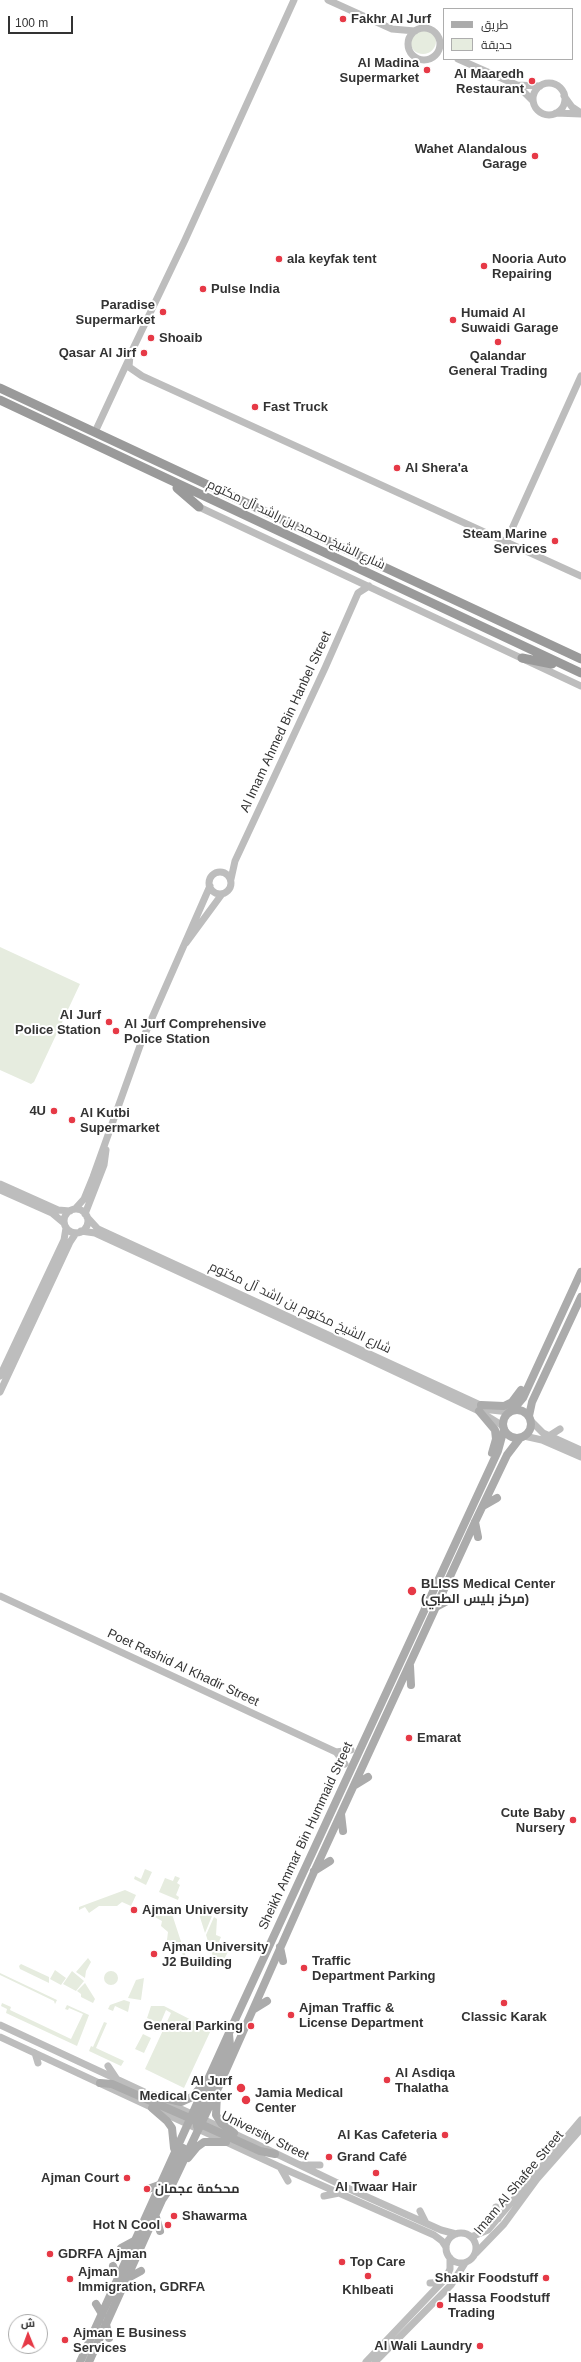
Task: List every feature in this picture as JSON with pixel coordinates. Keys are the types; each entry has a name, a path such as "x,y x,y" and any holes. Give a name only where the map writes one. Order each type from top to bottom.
{"highway":[{"name":"شارع الشيخ محمد بن راشد آل مكتوم","path":"0,388 581,659"},
{"name":"شارع الشيخ محمد بن راشد آل مكتوم","path":"0,400 581,673"},
{"path":"136,464 139,471 199,507"},
{"path":"522,658 564,664"}],"main road":[{"path":"581,1272 523,1398 504,1418 503,1428 510,1437 522,1437 530,1430 530,1419 534,1397 581,1297"},
{"path":"480,1408 499,1407 512,1402 535,1370"},
{"path":"480,1408 493,1425 496,1434 495,1444 487,1465 487,1475"},
{"path":"510,1412 522,1411 530,1419"},
{"name":"Sheikh Ammar Bin Hummaid Street","path":"89,2362 156,2217 162,2200 183,2162 206,2082 365,1729 429,1600 487,1475 500,1446 503,1428"},
{"name":"Sheikh Ammar Bin Hummaid Street","path":"80,2362 174,2153 219,2086 314,1872 475,1522 507,1455 522,1437"},
{"path":"483,1507 497,1498"},
{"path":"475,1522 478,1537"},
{"path":"446,1546 455,1542"},
{"path":"424,1593 429,1600"},
{"path":"436,1607 451,1599"},
{"path":"410,1664 411,1685"},
{"path":"354,1786 368,1777"},
{"path":"341,1813 343,1832"},
{"path":"314,1872 330,1861"},
{"path":"280,1947 283,1961"},
{"path":"254,2009 267,2000"},
{"path":"162,2200 169,2180 230,2044 228,2033"},
{"path":"152,2095 176,2102 186,2101 206,2082"},
{"path":"100,2083 112,2084 260,2151 275,2154"},
{"path":"219,2086 216,2115 221,2123 234,2134"},
{"path":"152,2108 167,2121 172,2128 174,2137 174,2153"},
{"path":"183,2162 204,2142 226,2142"},
{"path":"148,2189 159,2185"},
{"path":"156,2217 160,2231"},
{"path":"121,2248 134,2241"},
{"path":"113,2266 118,2279"},
{"path":"128,2278 141,2271"},
{"path":"96,2304 102,2314"},
{"path":"106,2324 109,2338"}],"street":[{"path":"95,432 294,0"},
{"path":"328,0 392,29 415,31"},
{"path":"408,45 410,36 415,31 422,28 429,28 436,32 443,44"},
{"path":"392,29 408,45 411,53 417,58 425,60 433,57 443,56"},
{"path":"433,57 438,51 440,39"},
{"path":"460,60 517,85 533,101 540,112 547,115 556,113 581,114"},
{"path":"517,85 540,86 553,84 560,88 572,107 581,114"},
{"path":"533,101 534,93 540,86"},
{"path":"556,113 564,104 564,96"},
{"path":"128,360 129,367 134,372 581,576"},
{"path":"506,542 581,376"},
{"path":"187,396 190,389"},
{"path":"199,507 581,686"},
{"path":"356,580 358,593 369,586"},
{"name":"Al Imam Ahmed Bin Hanbel Street","path":"231,879 235,861 325,668 358,593"},
{"path":"0,1376 64,1240 64,1217 73,1210 86,1195 107,1144 141,1043 210,886 211,877 235,861"},
{"path":"182,948 202,924 222,894 230,888 231,879 226,874 219,872"},
{"path":"210,886 214,892 222,894"},
{"path":"0,1392 70,1242 87,1225 86,1216 104,1165 107,1144"},
{"path":"0,1184 58,1210 73,1210 86,1216"},
{"path":"0,1190 52,1213 65,1225 79,1232"},
{"name":"شارع الشيخ مكتوم بن راشد آل مكتوم","path":"86,1216 98,1229 480,1408 503,1428"},
{"name":"شارع الشيخ مكتوم بن راشد آل مكتوم","path":"79,1232 95,1233 480,1408 510,1412"},
{"path":"530,1419 540,1430 549,1436 581,1450"},
{"path":"549,1436 560,1429"},
{"path":"522,1437 542,1440 581,1457"},
{"name":"Poet Rashid Al Khadir Street","path":"0,1596 336,1752 345,1764"},
{"name":"Poet Rashid Al Khadir Street","path":"0,1601 21,1606"},
{"path":"336,1752 351,1750"},
{"name":"University Street","path":"2,2022 60,2053 152,2095 226,2142 434,2235 446,2247"},
{"name":"University Street","path":"0,2037 152,2108 234,2134 297,2165 426,2223 456,2234"},
{"path":"60,2053 72,2050"},
{"path":"35,2053 38,2064"},
{"path":"108,2066 116,2078"},
{"name":"Imam Al Shafee Street","path":"472,2237 485,2232 498,2219 532,2176 581,2120"},
{"name":"Imam Al Shafee Street","path":"476,2253 504,2224 537,2179 581,2129"},
{"path":"297,2165 320,2165"},
{"path":"280,2167 288,2181"},
{"path":"324,2196 339,2193"},
{"path":"496,2206 498,2219"},
{"path":"420,2211 426,2223"},
{"path":"366,2362 442,2282 450,2269 450,2258 446,2247 449,2239 456,2234 464,2233 472,2237 476,2244 476,2253 474,2258 465,2263 451,2285 375,2362"},
{"path":"450,2258 457,2263 465,2263"},
{"path":"430,2283 442,2282"}],"green space":[{"path":"423,28 432,32 436,41 432,50 423,54 414,50 410,41 414,32"},
{"path":"0,947 80,984 34,1082 31,1084 0,1070"},
{"path":"145,1869 152,1872 146,1885 134,1879 135,1876 141,1879"},
{"path":"175,1876 180,1878 177,1883 180,1885 176,1895 179,1897 178,1900 159,1892 165,1878 173,1881"},
{"path":"125,1890 136,1895 131,1906 122,1902 117,1906 99,1906 89,1913 85,1907 79,1910 79,1907"},
{"path":"158,1906 171,1911 187,1960 184,1961 182,1952 173,1953 172,1941 167,1940 168,1932 161,1926 162,1921 153,1916"},
{"path":"199,1909 212,1916 205,1933 198,1911"},
{"path":"214,1917 217,1919 216,1935 221,1937 217,1946 224,1950 227,1946 230,1948 221,1965 215,1963 206,1935"},
{"path":"88,1958 91,1962 86,1971 85,1978 76,1972"},
{"path":"21,1964 49,1977 49,1983 20,1969 19,1966"},
{"path":"55,1970 66,1978 61,1985 50,1979"},
{"path":"72,1971 84,1981 76,1991 63,1984"},
{"path":"111,1971 116,1973 118,1978 116,1983 111,1985 106,1983 104,1978 106,1973"},
{"path":"0,1973 57,2000 55,2004 54,2001 0,1975"},
{"path":"144,1978 141,2000 128,1998 136,1980"},
{"path":"85,1983 95,1999 93,2003 81,1997 81,1994 77,1991"},
{"path":"124,2000 130,2002 128,2012 115,2006 113,2011 108,2009 110,2005"},
{"path":"2,2003 11,2007 10,2010 71,2039 83,2014 69,2008 68,2010 65,2009 67,2005 89,2015 77,2046 6,2013 7,2009 1,2006"},
{"path":"151,2006 164,2006 211,2030 184,2088 145,2069 171,2013 166,2010 160,2024 147,2018"},
{"path":"146,2019 159,2025 156,2032 143,2026"},
{"path":"104,2022 107,2023 96,2048 124,2061 121,2066 89,2051 91,2046 93,2047"},
{"path":"143,2034 151,2038 144,2053 135,2049"}],"place":[{"name":"Fakhr Al Jurf","path":"343,19"},
{"name":"Al Madina Supermarket","path":"427,70"},
{"name":"Al Maaredh Restaurant","path":"532,81"},
{"name":"Wahet Alandalous Garage","path":"535,156"},
{"name":"ala keyfak tent","path":"279,259"},
{"name":"Nooria Auto Repairing","path":"484,266"},
{"name":"Pulse India","path":"203,289"},
{"name":"Paradise Supermarket","path":"163,312"},
{"name":"Humaid Al Suwaidi Garage","path":"453,320"},
{"name":"Shoaib","path":"151,338"},
{"name":"Qalandar General Trading","path":"498,342"},
{"name":"Qasar Al Jirf","path":"144,353"},
{"name":"Fast Truck","path":"255,407"},
{"name":"Al Shera'a","path":"397,468"},
{"name":"Steam Marine Services","path":"555,541"},
{"name":"Al Jurf Police Station","path":"109,1022"},
{"name":"Al Jurf Comprehensive Police Station","path":"116,1031"},
{"name":"4U","path":"54,1111"},
{"name":"Al Kutbi Supermarket","path":"72,1120"},
{"name":"BLISS Medical Center (مركز بليس الطبي)","path":"412,1591"},
{"name":"Emarat","path":"409,1738"},
{"name":"Cute Baby Nursery","path":"573,1820"},
{"name":"Ajman University","path":"134,1910"},
{"name":"Ajman University J2 Building","path":"154,1954"},
{"name":"Traffic Department Parking","path":"304,1968"},
{"name":"Classic Karak","path":"504,2003"},
{"name":"Ajman Traffic & License Department","path":"291,2015"},
{"name":"General Parking","path":"251,2026"},
{"name":"Al Asdiqa Thalatha","path":"387,2080"},
{"name":"Al Jurf Medical Center","path":"241,2088"},
{"name":"Jamia Medical Center","path":"246,2100"},
{"name":"Al Kas Cafeteria","path":"445,2135"},
{"name":"Grand Café","path":"329,2157"},
{"name":"Al Twaar Hair","path":"376,2173"},
{"name":"Ajman Court","path":"127,2178"},
{"name":"محكمة عجمان","path":"147,2189"},
{"name":"Shawarma","path":"174,2216"},
{"name":"Hot N Cool","path":"168,2225"},
{"name":"GDRFA Ajman","path":"50,2254"},
{"name":"Top Care","path":"342,2262"},
{"name":"Khlbeati","path":"368,2276"},
{"name":"Shakir Foodstuff","path":"546,2278"},
{"name":"Ajman Immigration, GDRFA","path":"70,2279"},
{"name":"Hassa Foodstuff Trading","path":"440,2305"},
{"name":"Ajman E Business Services","path":"65,2340"},
{"name":"Al Wali Laundry","path":"480,2346"}]}
